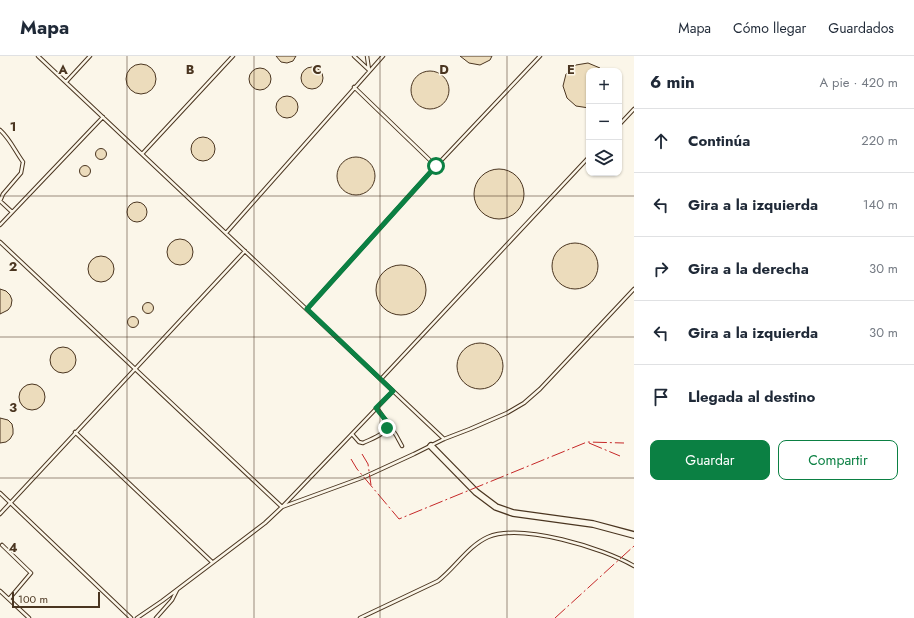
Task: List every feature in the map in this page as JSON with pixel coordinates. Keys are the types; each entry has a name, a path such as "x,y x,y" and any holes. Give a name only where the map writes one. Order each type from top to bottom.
{"street":[{"path":"431,446 476,492 496,507 513,513 593,524 634,535"}],"lane":[{"path":"38,56 444,438"},
{"path":"66,82 90,56"},
{"path":"142,154 233,56"},
{"path":"354,56 369,70"},
{"path":"367,56 369,70"},
{"path":"226,233 383,56"},
{"path":"307,309 436,166 540,56"},
{"path":"354,87 436,166"},
{"path":"622,122 634,109"},
{"path":"0,225 103,117"},
{"path":"0,130 8,138 22,162 21,173 3,194 0,201 12,212"},
{"path":"381,379 586,160"},
{"path":"0,242 282,507"},
{"path":"0,514 134,368 245,251"},
{"path":"282,507 364,477 431,446 444,438 470,429 507,413 524,403 540,389 634,289"},
{"path":"137,618 265,523 393,391"},
{"path":"376,408 388,423 402,446"},
{"path":"352,434 359,442 363,443 384,432 388,423"},
{"path":"75,432 212,562"},
{"path":"0,493 131,618"},
{"path":"360,618 438,581 448,574 478,543 489,537 501,534 533,533 553,537 606,553 634,566"},
{"path":"2,545 31,574 8,599"},
{"path":"156,618 172,600 177,589"},
{"path":"0,591 29,618"}],"building":[{"path":"276,56 296,56 293,61 287,63 281,62"},
{"path":"460,56 492,56 490,60 480,65 469,63"},
{"path":"588,63 600,68 586,68 586,108 576,106 567,98 563,86 566,74 576,65"},
{"path":"141,64 152,68 156,79 152,90 141,94 130,90 126,79 130,68"},
{"path":"312,67 320,70 323,78 320,86 312,89 304,86 301,78 304,70"},
{"path":"260,68 268,71 271,79 268,87 260,90 252,87 249,79 252,71"},
{"path":"430,71 443,77 449,90 443,103 430,109 417,103 411,90 417,77"},
{"path":"287,96 295,99 298,107 295,115 287,118 279,115 276,107 279,99"},
{"path":"203,137 212,140 215,149 212,158 203,161 194,158 191,149 194,140"},
{"path":"101,148 105,150 107,154 105,158 101,160 97,158 95,154 97,150"},
{"path":"356,157 369,163 375,176 369,189 356,195 343,189 337,176 343,163"},
{"path":"85,165 89,167 91,171 89,175 85,177 81,175 79,171 81,167"},
{"path":"494,169 504,169 517,176 524,189 524,199 517,212 504,219 494,219 485,215 478,208 474,199 474,189 478,180 485,173"},
{"path":"133,202 141,202 147,208 147,216 141,222 133,222 127,216 127,208"},
{"path":"180,239 189,243 193,252 189,261 180,265 171,261 167,252 171,243"},
{"path":"575,243 588,247 594,253 598,266 594,279 588,285 575,289 562,285 556,279 552,266 556,253 562,247"},
{"path":"101,256 110,260 114,269 110,278 101,282 92,278 88,269 92,260"},
{"path":"396,265 406,265 419,272 426,285 426,295 419,308 406,315 396,315 387,311 380,304 376,295 376,285 380,276 387,269"},
{"path":"0,289 6,291 12,300 11,306 8,310 0,314"},
{"path":"148,302 152,304 154,308 152,312 148,314 144,312 142,308 144,304"},
{"path":"133,316 137,318 139,322 137,326 133,328 129,326 127,322 129,318"},
{"path":"480,343 493,347 499,353 503,366 499,379 493,385 480,389 467,385 461,379 457,366 461,353 467,347"},
{"path":"63,347 72,351 76,360 72,369 63,373 54,369 50,360 54,351"},
{"path":"32,384 41,388 45,397 41,406 32,410 23,406 19,397 23,388"},
{"path":"0,418 8,420 12,424 13,434 6,442 0,443"}],"power":[{"path":"351,459 357,469 399,519 587,442 624,443"},
{"path":"589,443 620,456"},
{"path":"362,454 368,464 371,485"},
{"path":"555,618 634,546"}],"route":[{"path":"387,428 388,423 376,408 393,391 307,309 436,166"}]}
